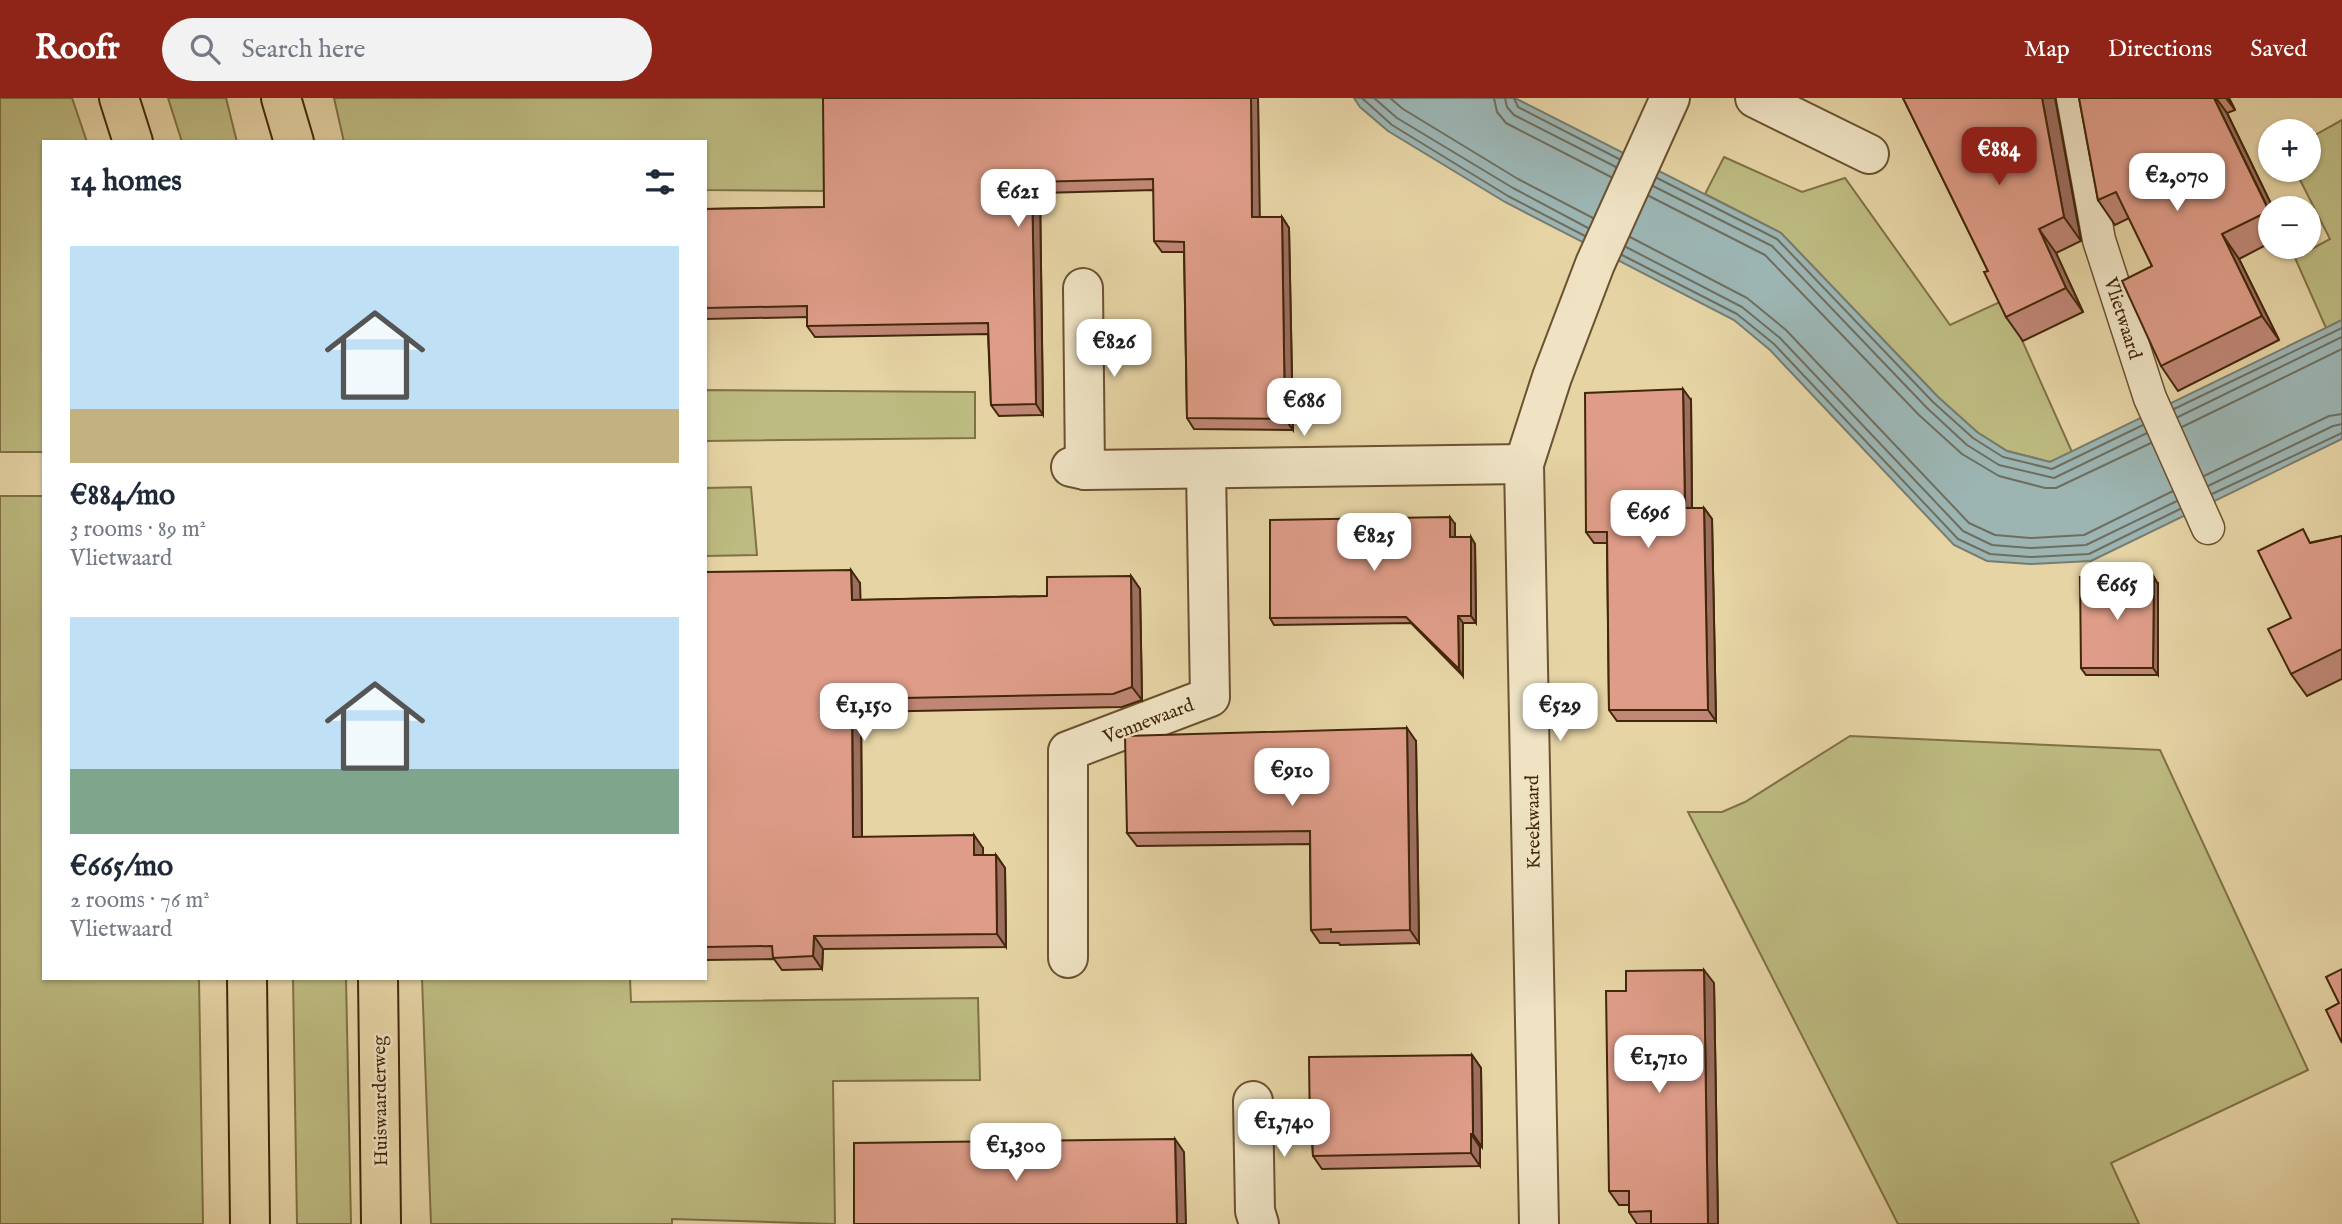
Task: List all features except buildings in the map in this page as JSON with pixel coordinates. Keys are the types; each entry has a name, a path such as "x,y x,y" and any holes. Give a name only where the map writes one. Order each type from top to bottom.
{"highway":[{"path":"120,98 132,140"},
{"path":"281,98 292,140"},
{"path":"247,980 250,1224"},
{"name":"Huiswaarderweg","path":"378,980 381,1224"}],"street":[{"name":"Kreekwaard","path":"1539,1224 1524,464 1552,377 1595,264 1671,98"},
{"path":"1755,98 1869,153"},
{"name":"Vlietwaard","path":"2073,98 2099,240 2150,398 2208,528"},
{"path":"1083,288 1078,469 1206,470 1524,464"},
{"name":"Vennewaard","path":"1069,958 1068,751 1210,697 1206,470"},
{"path":"1253,1101 1255,1211 1259,1224"}],"shaded area":[{"path":"0,98 72,98 86,140 42,140 42,452 0,452"},
{"path":"168,98 226,98 236,140 181,140"},
{"path":"334,98 827,98 829,191 707,190 707,140 344,140"},
{"path":"2342,120 2342,320 2326,328 2295,259 2321,259 2321,244 2330,239 2321,221 2321,196 2308,196 2301,182 2321,182 2321,132"},
{"path":"1724,157 1802,192 1845,178 1950,325 2004,300 2072,452 2050,462 2007,451 1977,432 1938,397 1781,233 1705,194"},
{"path":"707,390 975,392 975,438 707,441"},
{"path":"751,487 757,555 707,556 707,488"},
{"path":"0,496 42,496 42,980 199,980 203,1224 0,1224"},
{"path":"1850,736 2160,750 2308,1070 2111,1163 2139,1224 1898,1224 1688,812 1722,812 1745,802"},
{"path":"293,980 346,980 351,1224 297,1224"},
{"path":"422,980 630,980 631,1002 978,998 980,1080 833,1081 835,1224 672,1219 672,1224 431,1224"}],"water":[{"path":"1354,98 1515,98 1781,233 1938,397 1977,432 2007,451 2050,462 2342,320 2342,439 2091,561 2030,564 1987,561 1954,545 1770,350 1734,320 1505,202 1388,131 1360,107"}]}
